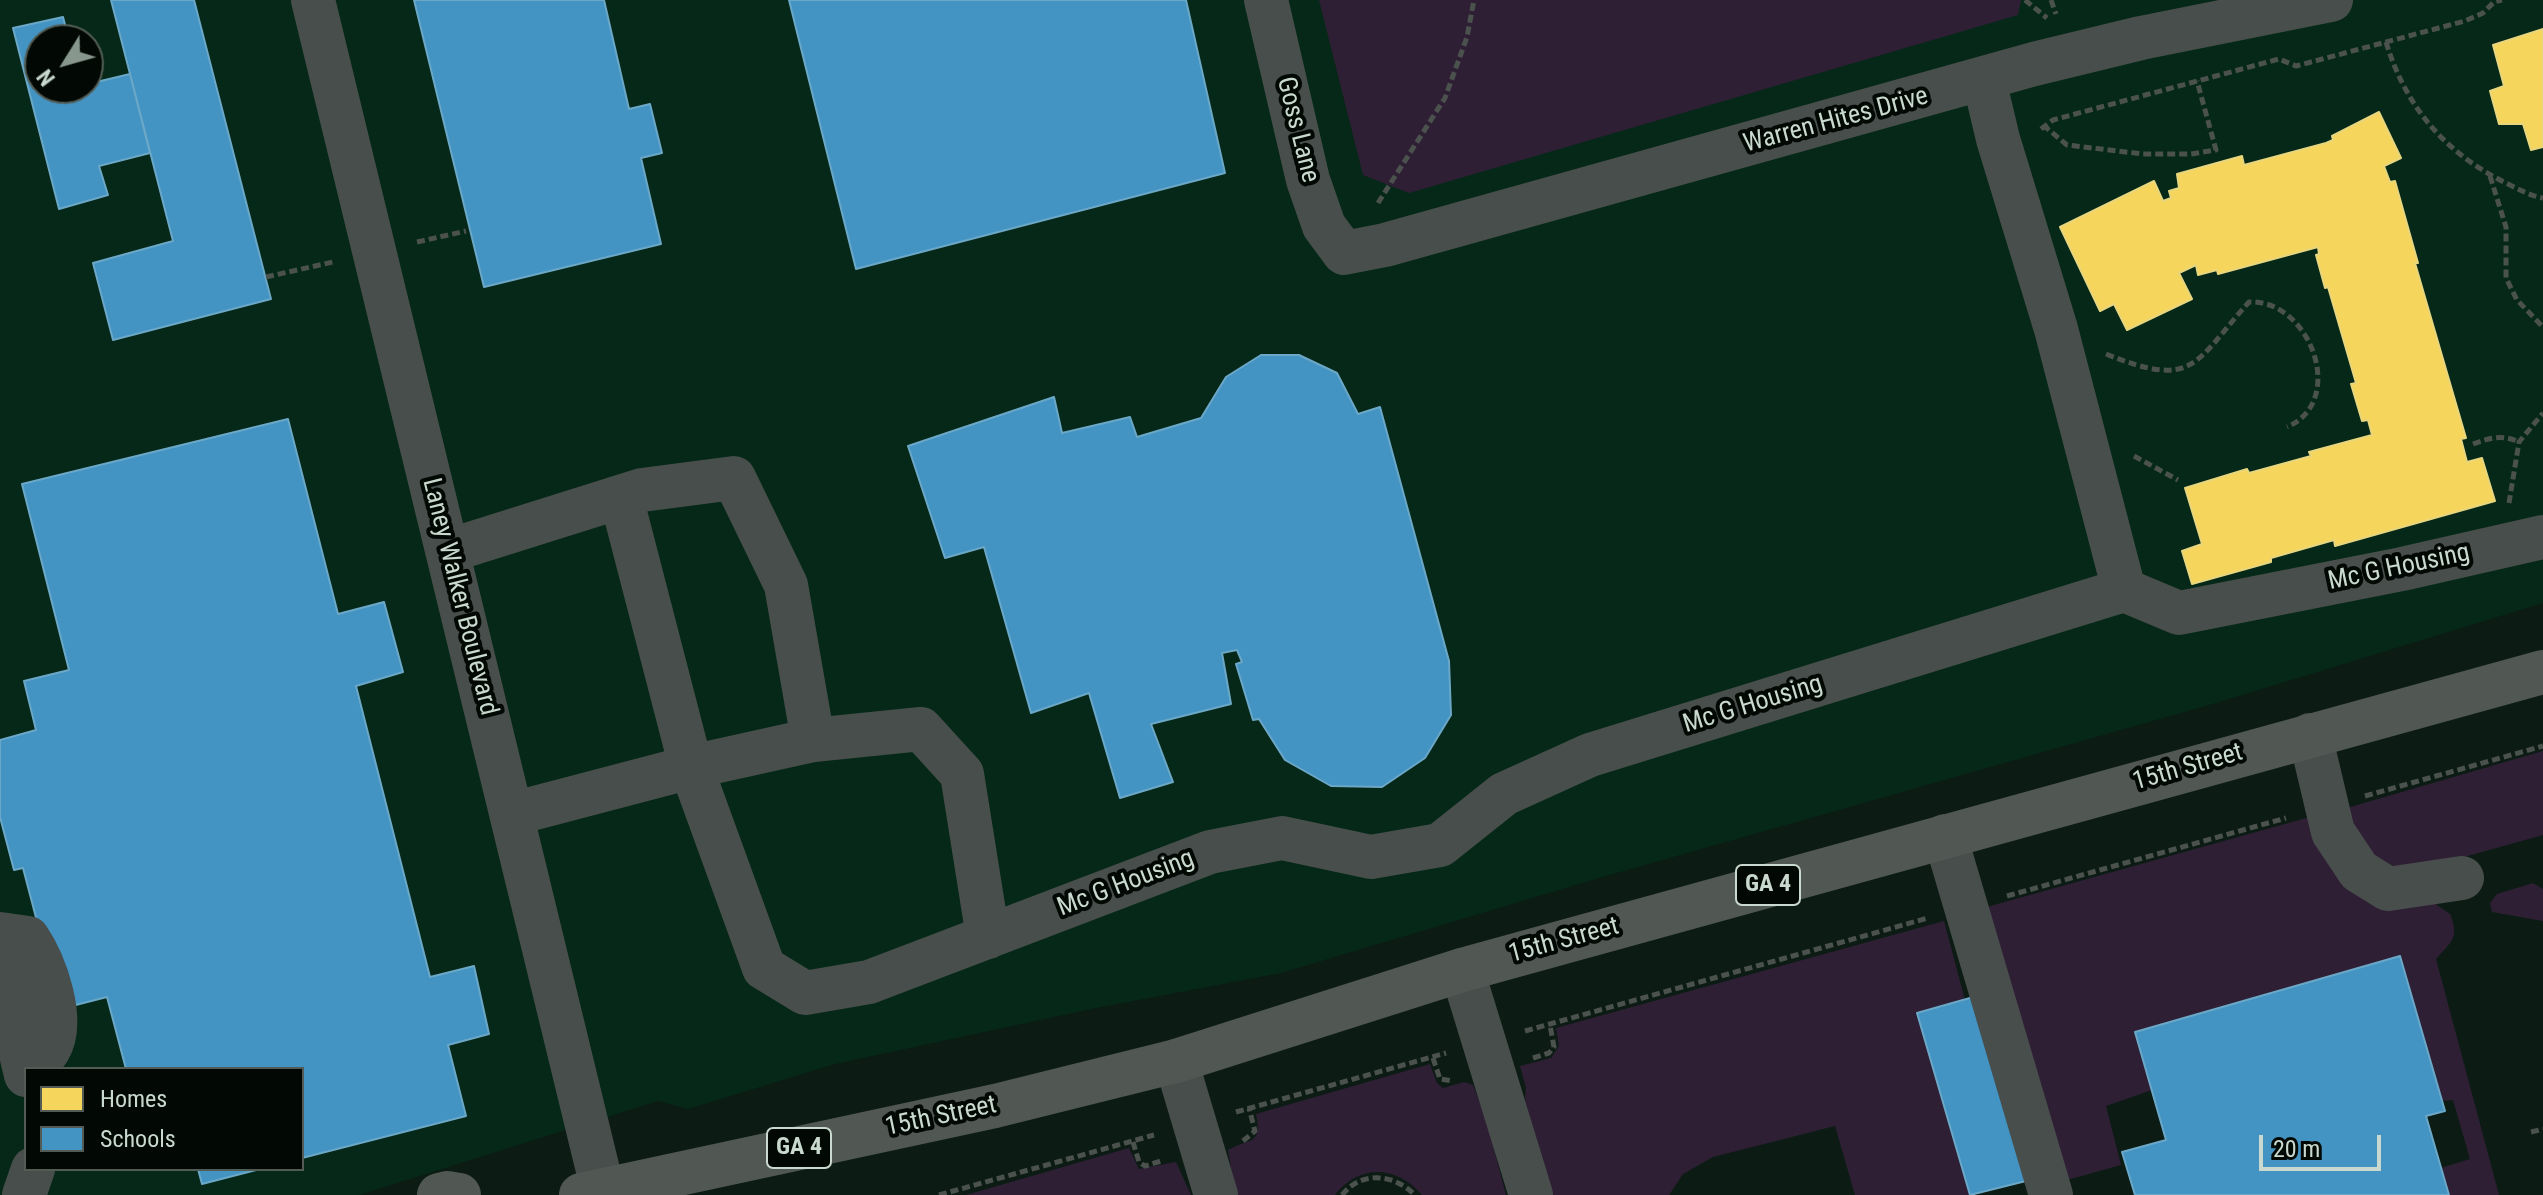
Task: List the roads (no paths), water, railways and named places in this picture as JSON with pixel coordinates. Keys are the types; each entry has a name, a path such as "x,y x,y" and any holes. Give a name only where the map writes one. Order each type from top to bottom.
{"main road":[{"name":"15th Street","path":"596,1194 995,1106 1176,1061 1462,970 2543,672"},
{"path":"439,1195 459,1195"}],"street":[{"name":"Laney Walker Boulevard","path":"313,0 512,814 596,1194"},
{"name":"Goss Lane","path":"1266,0 1308,180 1324,226 1344,253"},
{"name":"Warren Hites Drive","path":"1344,253 1385,245 2034,64 2141,38 2331,0"},
{"path":"1984,80 1998,139 2056,329 2124,590"},
{"path":"448,551 642,490 734,478 786,585 813,740"},
{"name":"Mc G Housing","path":"621,497 691,767 764,968 805,993 869,982 1210,852 1282,838 1371,857 1440,845 1504,794 1590,755 2124,590 2179,613 2402,569 2543,537"},
{"path":"512,814 691,767 813,740 921,729 962,774 988,937"},
{"path":"2310,735 2333,832 2359,871 2388,889 2462,878"},
{"path":"1945,836 2051,1195"},
{"path":"0,934 28,938 39,954 52,996 55,1023 50,1047 16,1041"},
{"path":"0,965 24,1068"},
{"path":"1462,970 1531,1195"},
{"path":"1176,1061 1216,1195"}]}
